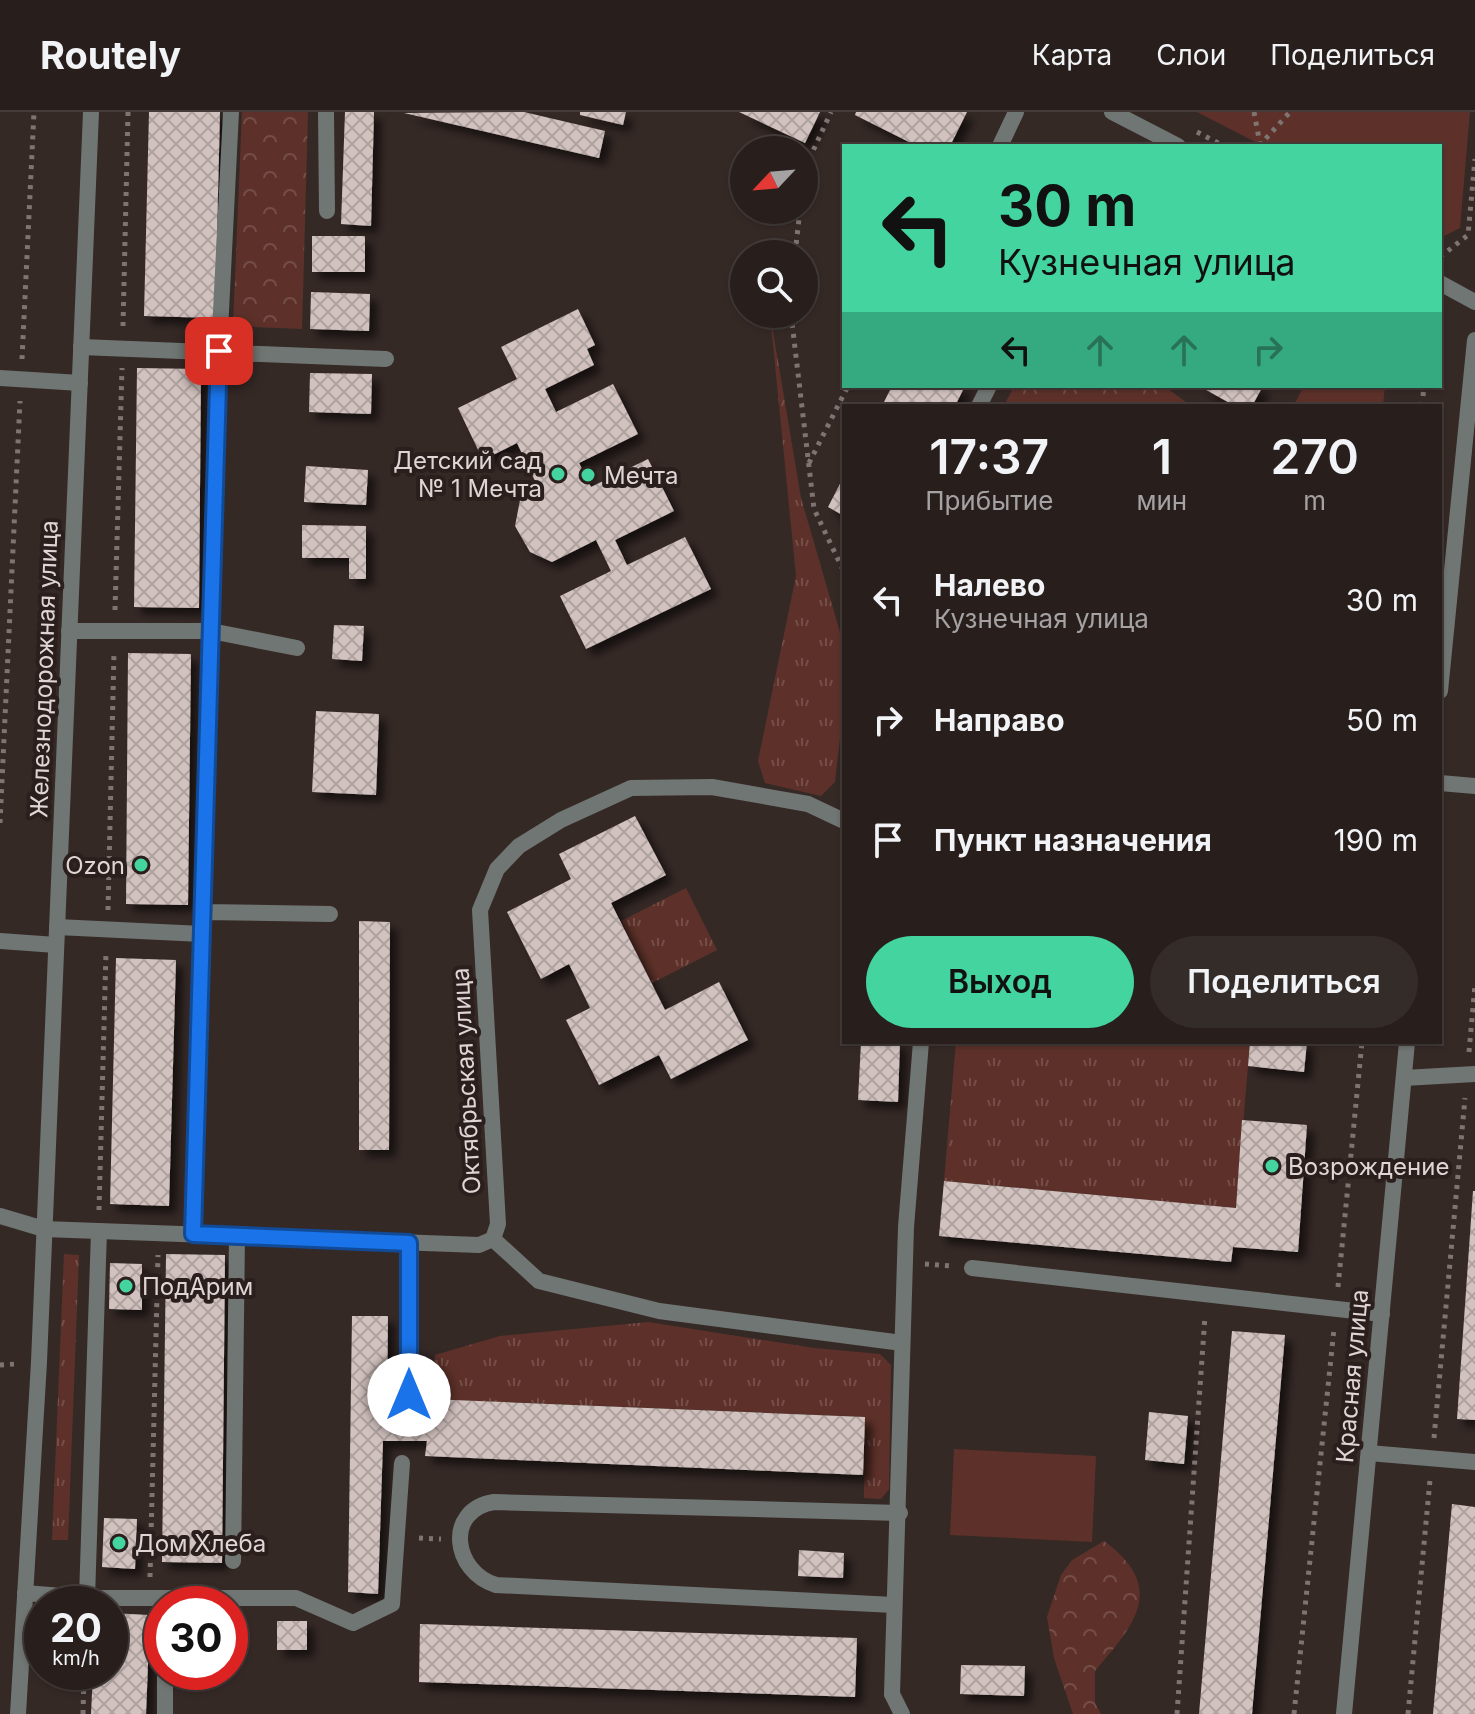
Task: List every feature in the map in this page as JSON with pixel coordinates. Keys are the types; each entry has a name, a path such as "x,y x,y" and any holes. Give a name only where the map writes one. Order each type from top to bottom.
{"street":[{"name":"Железнодорожная улица","path":"25,1586 44,1229 91,112"},
{"path":"193,1234 219,351 231,112"},
{"path":"326,112 327,211"},
{"path":"1001,144 1016,112"},
{"path":"1112,112 1174,144"},
{"path":"1442,284 1475,302"},
{"path":"1442,671 1475,340"},
{"path":"81,347 122,346 386,359"},
{"path":"0,378 80,383"},
{"path":"69,631 211,631 297,648"},
{"path":"1442,783 1475,786"},
{"name":"Октябрьская улица","path":"493,1239 498,1224 480,910 497,869 519,846 561,820 631,788 712,787 808,804 842,820"},
{"path":"203,912 330,914"},
{"path":"57,927 202,934"},
{"path":"0,941 56,945"},
{"path":"902,1714 892,1694 894,1605 900,1513 905,1262 921,1044"},
{"name":"Красная улица","path":"1344,1714 1407,1044"},
{"path":"1404,1078 1471,1074"},
{"path":"0,1216 44,1229 479,1245 493,1239 539,1281 659,1311 902,1343"},
{"path":"87,1586 99,1231"},
{"path":"233,1561 237,1236"},
{"path":"409,1243 409,1395"},
{"path":"972,1268 1206,1297 1382,1314"},
{"path":"1369,1453 1475,1462"},
{"path":"248,1599 296,1598 353,1623 392,1604 402,1463"},
{"path":"894,1605 496,1585 479,1580 467,1565 462,1526 469,1513 481,1504 494,1502 900,1513"},
{"name":"Железнодорожная улица","path":"18,1714 24,1610"},
{"path":"165,1690 165,1714"}],"path":[{"path":"0,823 34,112"},
{"path":"99,1231 128,112"},
{"path":"818,140 831,112"},
{"path":"1254,112 1260,144"},
{"path":"1261,144 1290,112"},
{"path":"1442,256 1471,236 1475,159"},
{"path":"793,328 814,509 842,568"},
{"path":"809,464 847,388"},
{"path":"1408,1714 1471,1074 1475,985"},
{"path":"1294,1714 1362,1044"},
{"path":"158,1233 160,1586"},
{"path":"905,1262 972,1268"},
{"path":"1177,1714 1206,1297"},
{"path":"397,1536 462,1540"},
{"path":"83,1714 84,1690"}],"green space":[{"path":"242,112 308,112 302,329 233,326"},
{"path":"1197,112 1470,112 1460,228 1442,237 1442,144 1259,144"},
{"path":"772,328 801,498 842,639 842,721 835,782 821,796 765,783 758,761 796,576"},
{"path":"1013,388 1167,388 1188,404 1005,404"},
{"path":"1303,388 1385,388 1383,404 1295,403"},
{"path":"686,888 717,950 652,983 621,921"},
{"path":"956,1044 1250,1044 1236,1208 944,1181"},
{"path":"64,1254 79,1255 68,1540 52,1540"},
{"path":"648,1322 814,1348 880,1354 891,1365 889,1489 881,1499 864,1498 865,1417 428,1399 435,1355 500,1336"},
{"path":"954,1449 1096,1456 1092,1542 950,1535"},
{"path":"1104,1541 1124,1558 1135,1575 1140,1591 1138,1606 1122,1638 1095,1671 1095,1703 1101,1714 1073,1714 1054,1658 1047,1617 1061,1575 1072,1560"}],"building":[{"path":"149,112 220,112 215,318 144,316"},
{"path":"345,112 374,112 371,226 341,224"},
{"path":"524,112 605,131 599,158 404,113"},
{"path":"580,112 626,112 623,125 580,115"},
{"path":"739,112 820,112 808,136 790,136"},
{"path":"856,112 967,112 951,144 913,144 855,115"},
{"path":"312,236 365,236 365,272 312,272"},
{"path":"311,292 370,294 369,331 310,329"},
{"name":"Детский сад № 1 Мечта","path":"578,309 595,345 587,349 594,365 545,389 556,412 613,384 638,434 579,463 591,487 648,459 674,511 615,540 627,565 685,537 711,589 586,649 560,596 611,571 596,540 552,562 530,552 515,526 520,500 537,485 517,443 483,460 458,408 517,379 501,347"},
{"path":"137,368 201,369 199,608 134,607"},
{"path":"310,373 372,374 371,414 309,412"},
{"path":"891,388 964,388 956,404 883,404"},
{"path":"1203,388 1262,388 1253,404 1231,404"},
{"path":"306,466 368,470 366,505 304,502"},
{"path":"842,480 842,515 828,507"},
{"path":"302,525 366,526 366,579 349,579 349,558 302,558"},
{"path":"334,625 364,626 362,661 332,659"},
{"path":"128,653 191,654 188,905 126,904"},
{"path":"316,711 379,714 376,795 312,792"},
{"path":"635,816 666,875 611,903 665,1010 719,982 748,1040 671,1079 659,1055 599,1085 566,1020 590,1008 569,964 541,979 507,912 571,879 559,854"},
{"path":"359,921 390,922 389,1150 359,1150"},
{"path":"116,958 176,960 169,1206 110,1204"},
{"path":"861,1044 900,1044 898,1102 858,1100"},
{"path":"1250,1044 1307,1044 1304,1072 1248,1066"},
{"path":"1242,1120 1307,1125 1298,1252 1233,1247 1231,1262 939,1236 944,1181 1236,1208"},
{"path":"1475,1191 1475,1420 1457,1419"},
{"path":"166,1254 225,1255 222,1563 162,1562"},
{"name":"ПодАрим","path":"110,1263 142,1264 142,1310 109,1309"},
{"path":"352,1316 388,1316 387,1408 427,1408 428,1399 865,1417 863,1475 425,1456 427,1441 383,1441 378,1594 348,1592"},
{"path":"1232,1331 1285,1335 1252,1714 1199,1714"},
{"path":"1149,1412 1188,1416 1184,1464 1145,1460"},
{"path":"1452,1504 1475,1507 1475,1714 1433,1714"},
{"name":"Дом Хлеба","path":"104,1518 137,1519 135,1569 102,1567"},
{"path":"799,1550 844,1553 843,1578 798,1576"},
{"path":"128,1614 144,1615 146,1714 91,1714 92,1690 128,1690"},
{"path":"277,1621 307,1621 307,1650 277,1650"},
{"path":"420,1624 857,1638 855,1697 419,1682"},
{"path":"961,1665 1025,1666 1024,1696 960,1694"}],"place":[{"name":"Детский сад № 1 Мечта","path":"558,474"},
{"name":"Мечта","path":"588,475"},
{"name":"Ozon","path":"141,865"},
{"name":"Возрождение","path":"1272,1166"},
{"name":"ПодАрим","path":"126,1286"},
{"name":"Дом Хлеба","path":"119,1543"}],"route":[{"path":"219,351 193,1234 409,1243 409,1395"}]}
